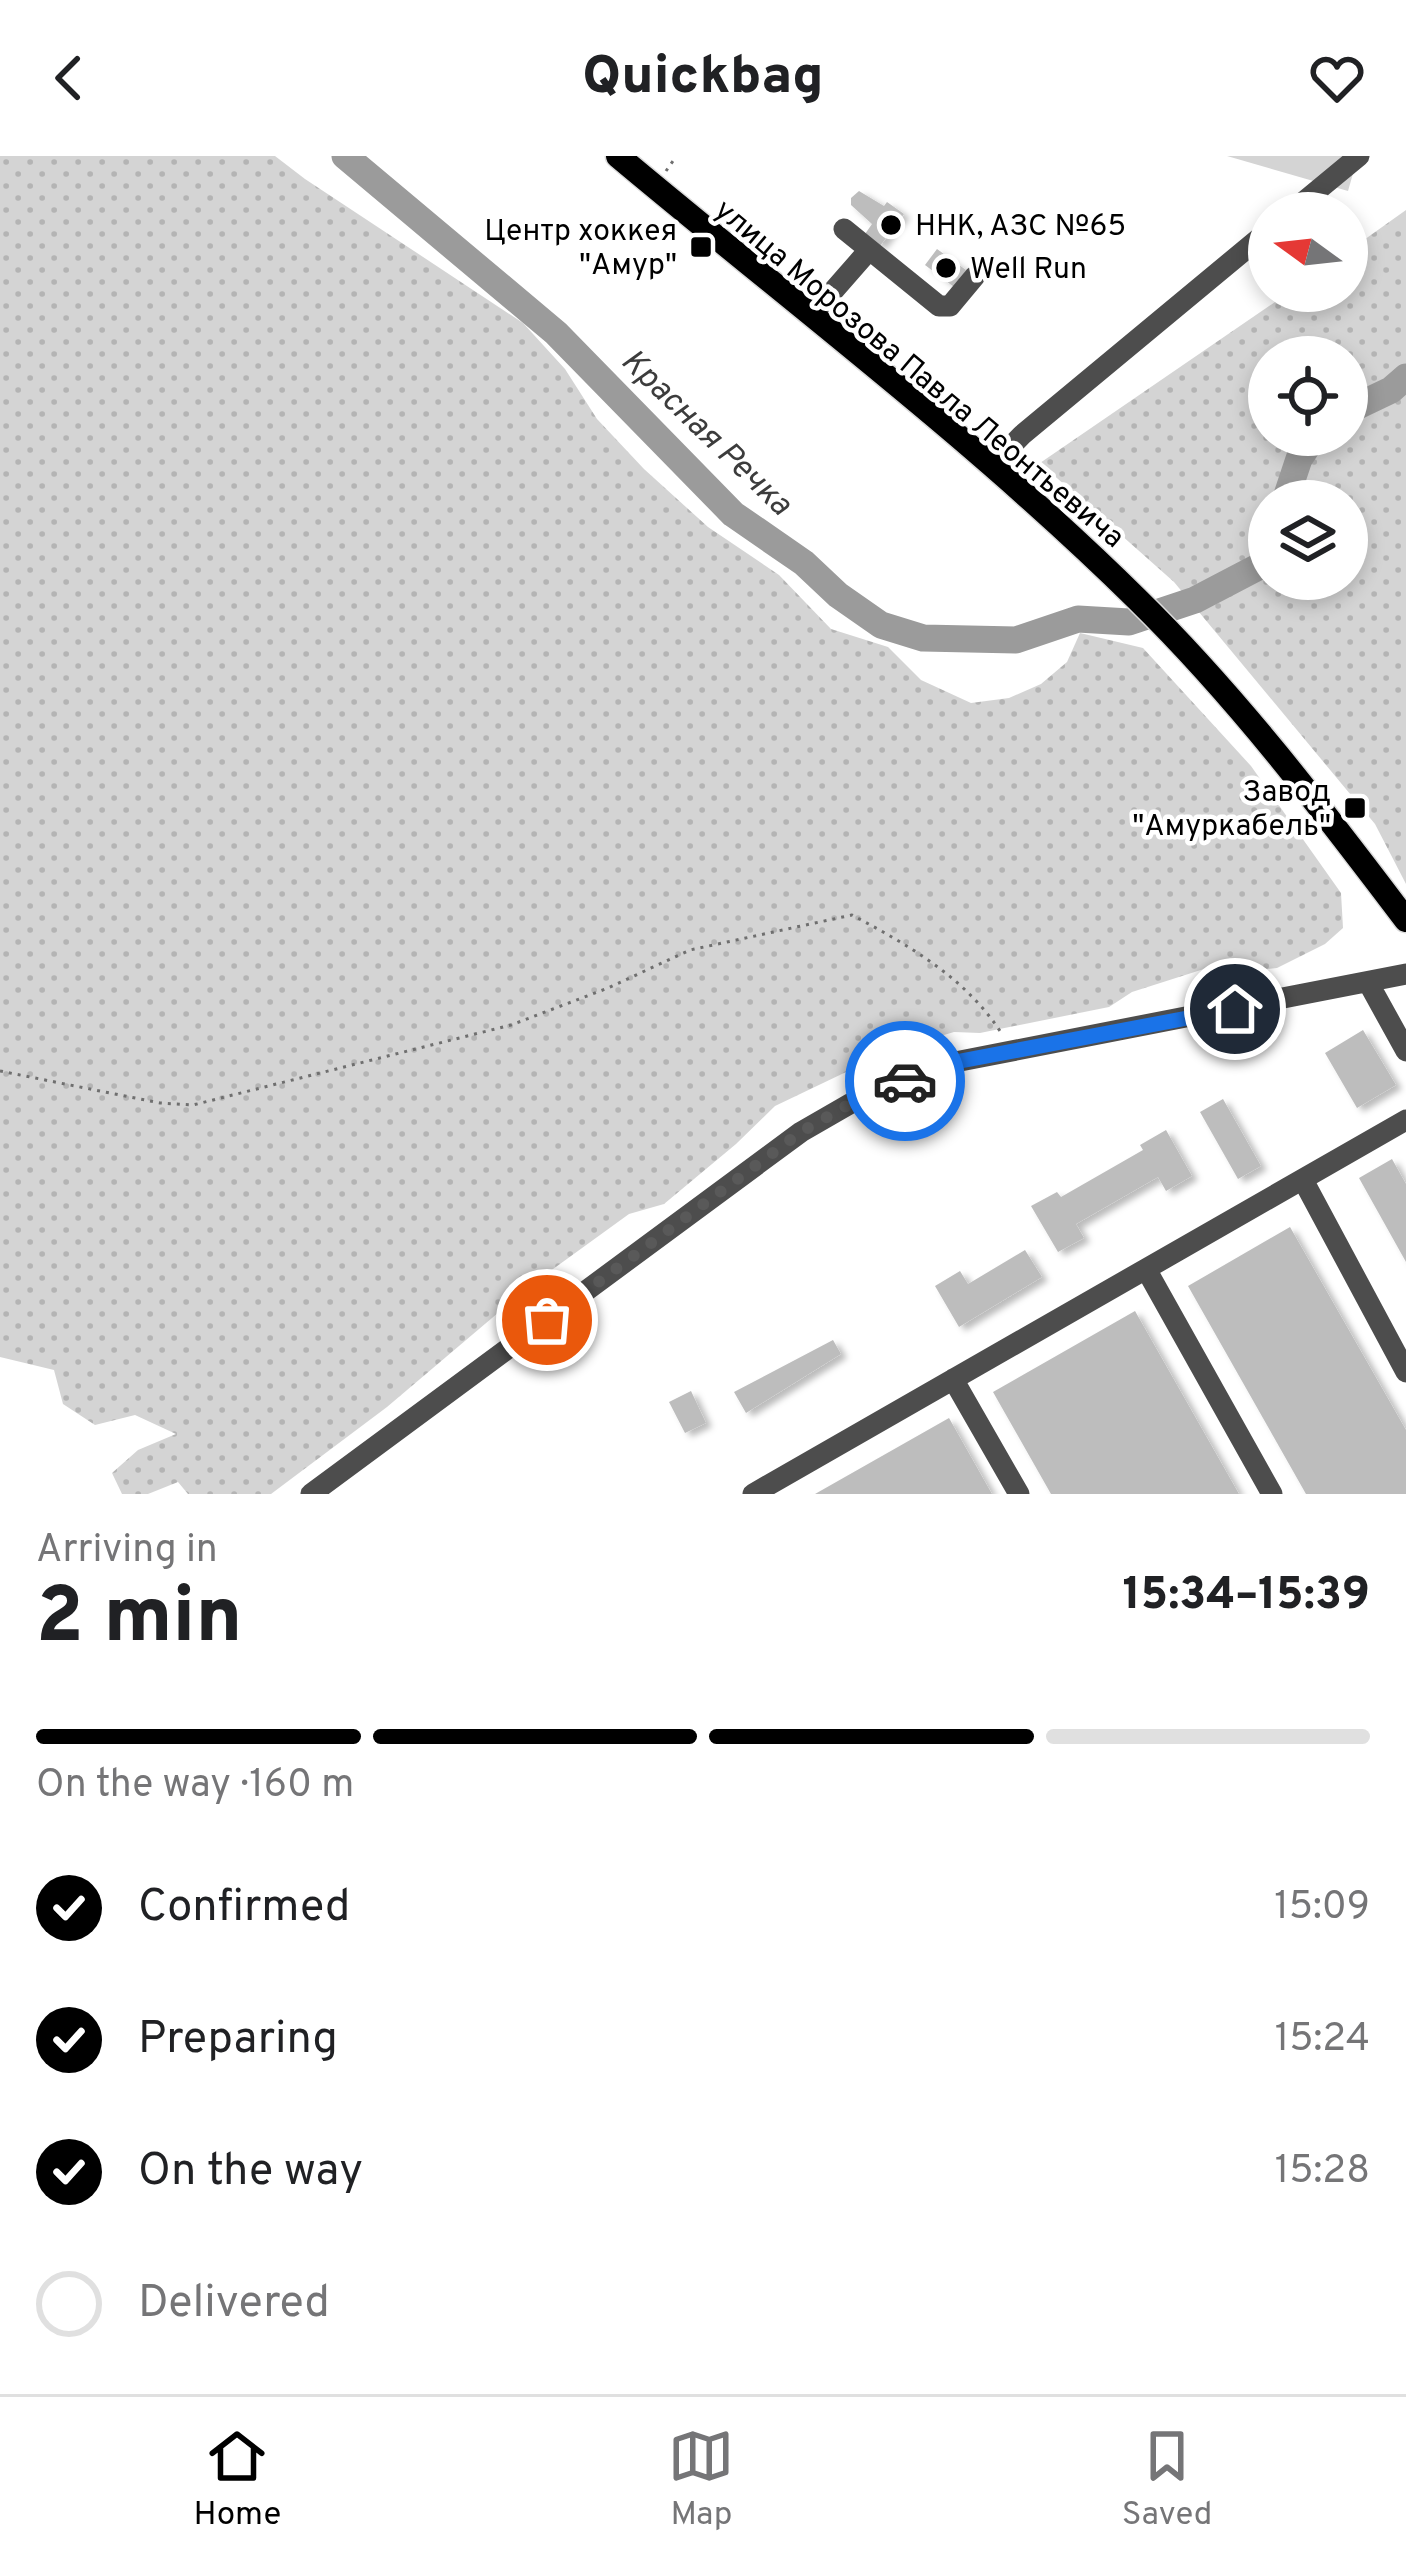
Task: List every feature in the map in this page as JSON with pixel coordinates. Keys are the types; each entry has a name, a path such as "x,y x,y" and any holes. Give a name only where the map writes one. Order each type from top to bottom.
{"main road":[{"name":"улица Морозова Павла Леонтьевича","path":"618,156 992,466 1140,601 1288,765 1406,920"}],"street":[{"path":"1315,192 1359,156"},
{"path":"844,229 939,306 950,306 975,276"},
{"path":"992,466 1032,427 1248,247"},
{"path":"812,314 869,250"},
{"path":"311,1494 801,1132 860,1098 950,1063 1406,974"},
{"path":"1369,984 1406,1051"},
{"path":"757,1493 1406,1120"},
{"path":"1304,1180 1406,1372"},
{"path":"1146,1269 1272,1494"},
{"path":"953,1379 1019,1494"}],"path":[{"path":"0,1071 115,1095 193,1105 511,1025 690,950 852,915 938,965 983,1006 1013,1051"}],"shaded area":[{"path":"0,156 275,156 523,323 565,369 597,419 644,469 708,527 779,575 831,629 888,647 921,680 971,703 1009,698 1041,684 1067,662 1080,633 1143,648 1251,766 1341,893 1343,928 1325,944 1277,968 1204,969 1132,992 1109,1007 980,1033 954,1032 890,1051 775,1106 664,1204 629,1214 531,1285 387,1407 271,1494 188,1494 178,1482 148,1494 122,1494 112,1473 138,1450 176,1434 135,1415 95,1425 63,1404 54,1370 0,1357"},
{"path":"1227,156 1358,156 1348,191"},
{"path":"1406,210 1406,884 1375,824 1174,582 1040,463 1260,312 1368,312 1368,237"}],"building":[{"path":"859,191 904,214 880,246 865,234 872,224 851,205"},
{"name":"Well Run","path":"937,249 966,270 954,287 925,265"},
{"path":"1363,1030 1396,1085 1357,1108 1325,1053"},
{"path":"1223,1099 1261,1166 1238,1179 1200,1112"},
{"path":"1166,1130 1192,1176 1166,1191 1158,1177 1076,1224 1084,1238 1058,1252 1031,1206 1057,1192 1061,1197 1143,1150 1140,1145"},
{"path":"1392,1159 1406,1184 1406,1262 1359,1178"},
{"path":"1290,1227 1406,1430 1406,1494 1306,1494 1188,1286"},
{"path":"1025,1250 1042,1277 959,1327 935,1286 960,1271 968,1284"},
{"path":"1135,1311 1239,1494 1051,1494 993,1392"},
{"path":"833,1340 841,1354 746,1413 734,1392"},
{"path":"691,1391 706,1423 685,1433 669,1402"},
{"path":"949,1418 992,1494 815,1494"}],"waterway":[{"name":"Красная Речка","path":"345,156 556,333 733,514 881,625 923,638 1016,640 1078,619 1129,622 1195,600 1248,572"},
{"name":"Красная Речка","path":"1368,401 1406,377"},
{"name":"Красная Речка","path":"1292,480 1301,456"}],"way so far":[{"path":"547,1320 801,1132 860,1098 905,1081"}],"place":[{"name":"ННК, АЗС №65","path":"891,225"},
{"name":"Центр хоккея \"Амур\"","path":"701,247"},
{"name":"Well Run","path":"946,268"},
{"name":"Завод \"Амуркабель\"","path":"1355,808"}],"route":[{"path":"905,1081 950,1063 1235,1009"}]}
